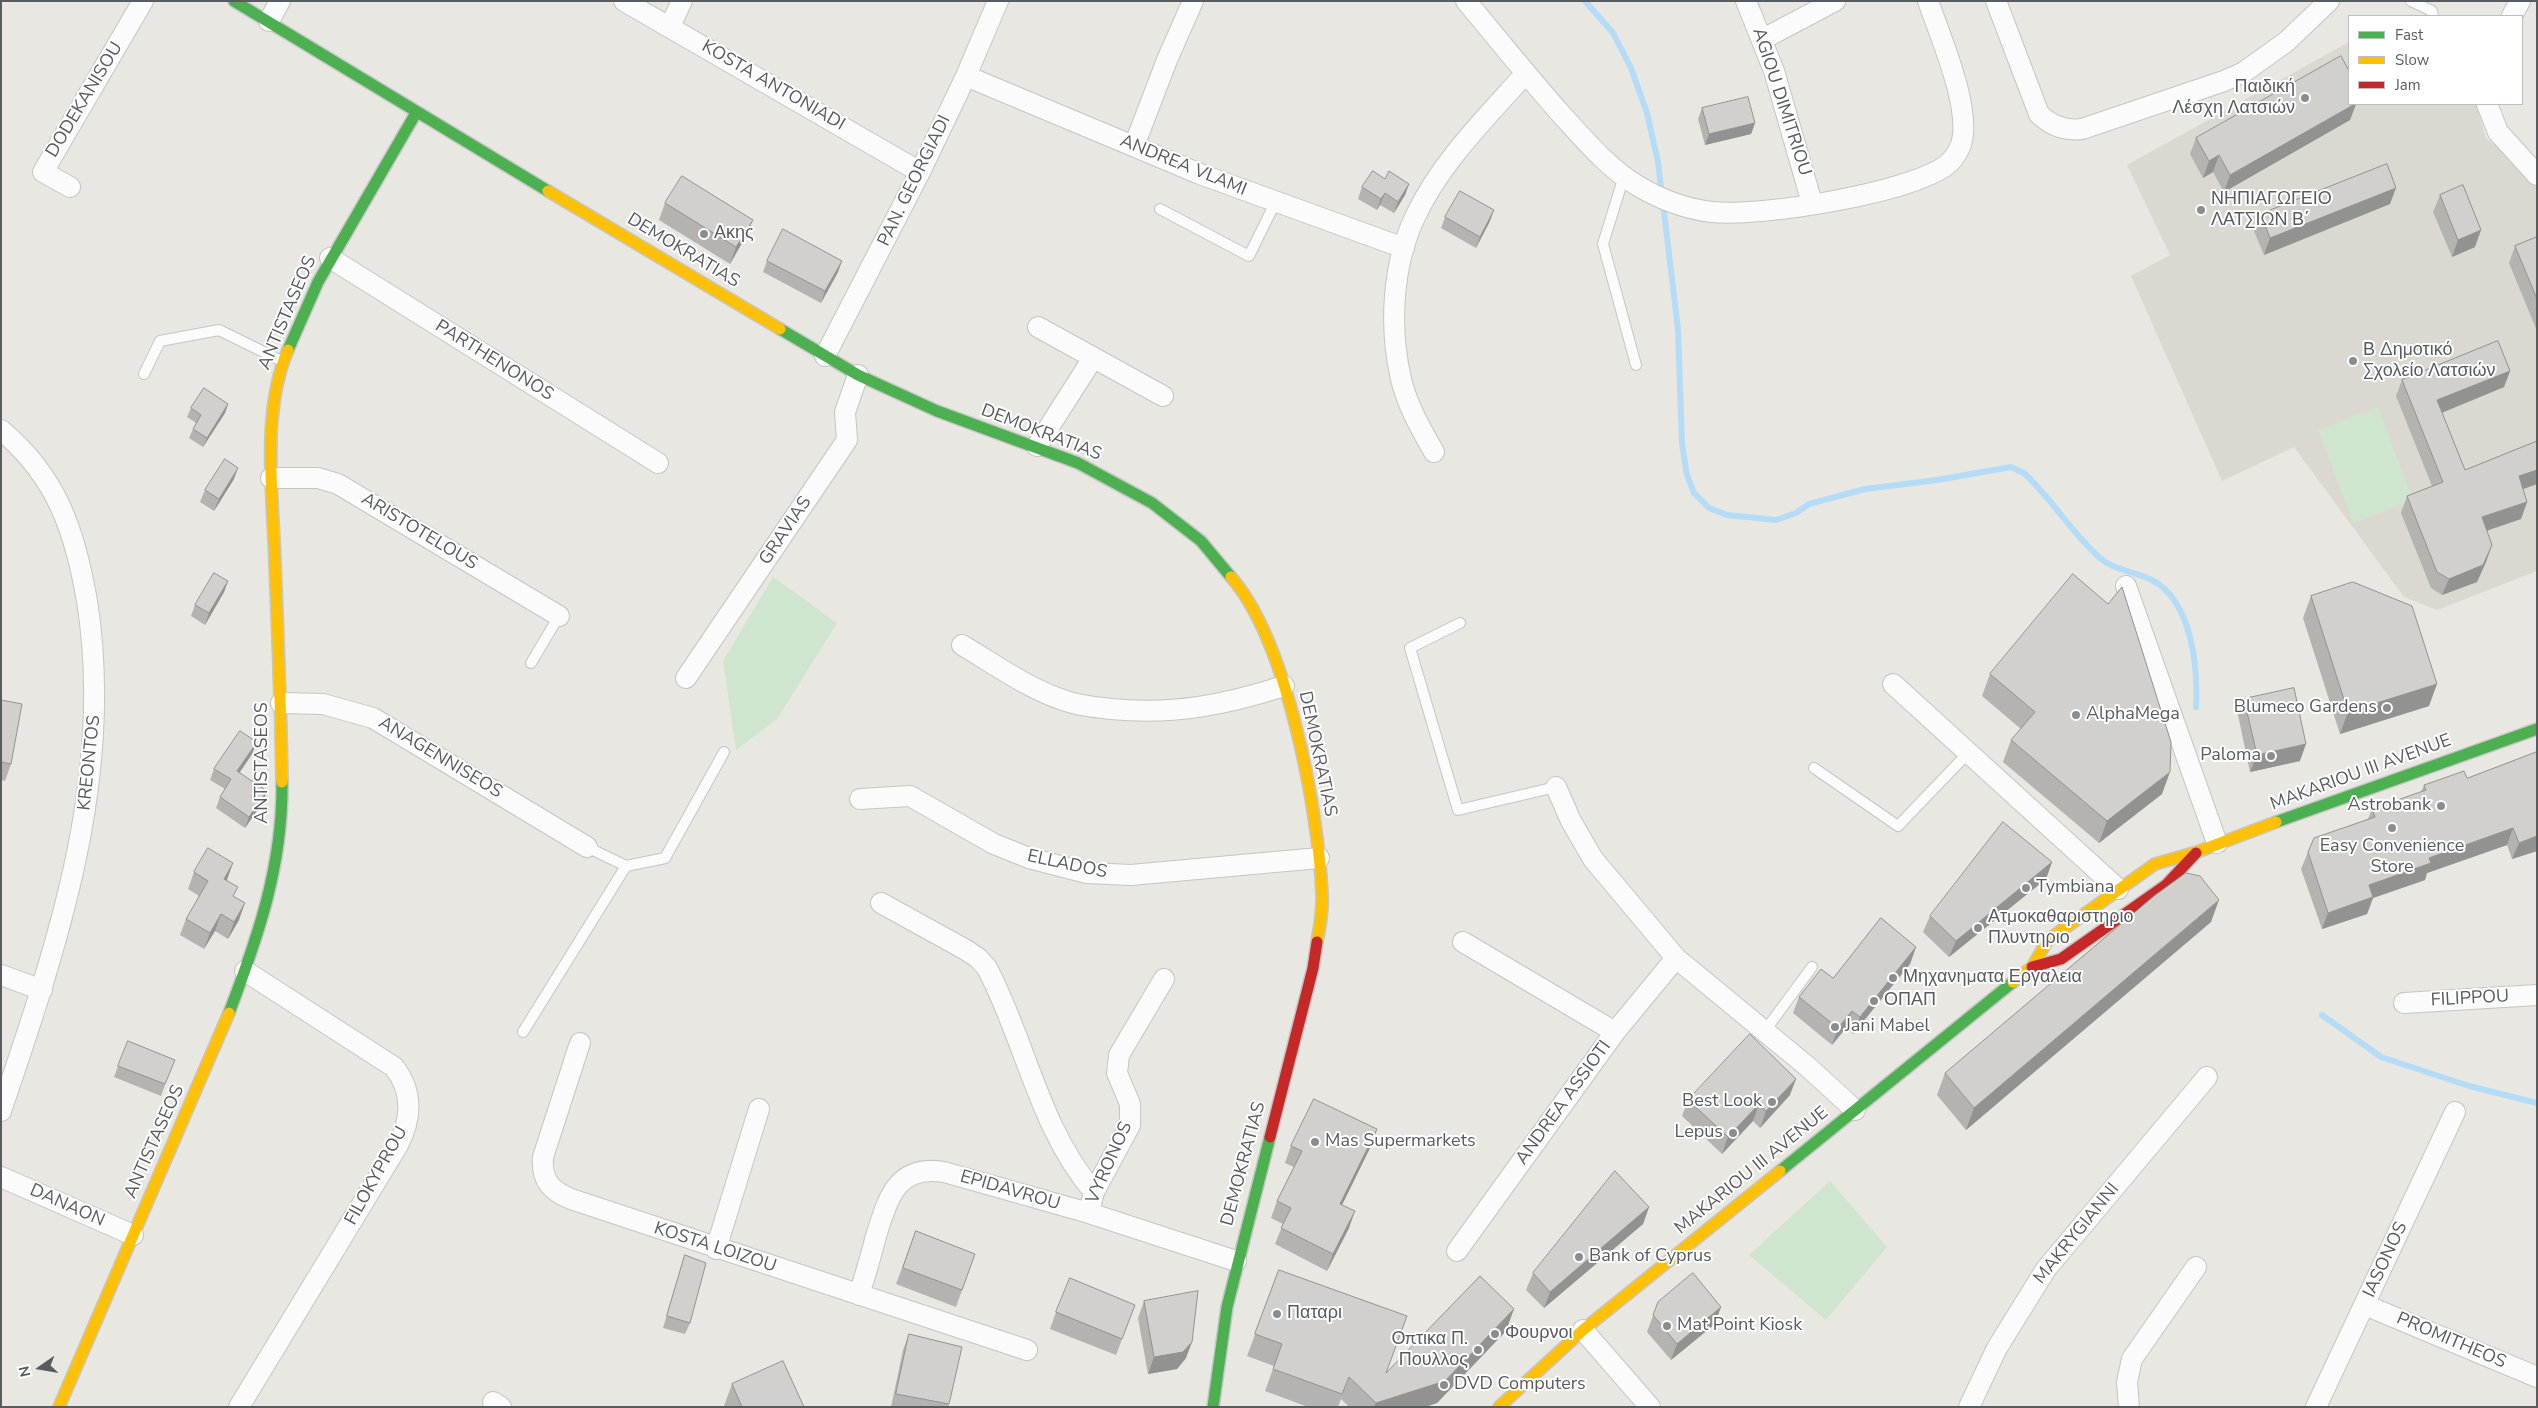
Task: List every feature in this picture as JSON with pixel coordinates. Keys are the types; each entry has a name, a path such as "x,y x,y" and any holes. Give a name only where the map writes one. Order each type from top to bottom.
{"street":[{"name":"DODEKANISOU","path":"70,186 43,172 143,1"},
{"name":"DEMOKRATIAS","path":"234,1 416,113 858,375 963,422 1037,446 1078,463 1133,491 1170,516 1201,541 1242,589 1270,647 1284,686 1308,783 1319,858 1321,911 1316,954 1279,1103 1236,1261 1219,1342 1213,1407"},
{"path":"269,21 280,1"},
{"name":"KOSTA ANTONIADI","path":"624,1 920,172"},
{"path":"670,26 682,1"},
{"name":"PAN. GEORGIADI","path":"825,356 920,172 966,76 998,1"},
{"path":"1134,146 1167,60 1193,1"},
{"path":"1466,1 1525,74 1580,135 1624,176 1650,192 1681,205 1711,212 1742,213 1877,191 1913,180 1946,166 1958,151 1963,131 1961,100 1928,1"},
{"name":"AGIOU DIMITRIOU","path":"1746,1 1763,40 1790,124 1812,203"},
{"path":"1763,40 1835,1"},
{"path":"1996,1 2038,114 2053,125 2073,130 2082,129 2199,90 2237,75 2265,58 2286,42 2329,1"},
{"path":"2513,15 2520,1"},
{"path":"1434,452 1407,397 1398,362 1395,306 1404,248 1416,214 1439,176 1476,128 1525,74"},
{"name":"ANDREA VLAMI","path":"966,76 1275,203 1404,248"},
{"path":"2487,105 2498,132 2537,175"},
{"name":"ANTISTASEOS","path":"59,1407 220,1036 245,971 265,910 278,854 282,802 281,703 271,478 274,402 283,362 330,258 416,113"},
{"name":"PARTHENONOS","path":"330,258 658,464"},
{"path":"1038,327 1164,396"},
{"path":"1037,446 1093,358"},
{"name":"GRAVIAS","path":"686,678 848,440 845,412 858,375"},
{"name":"KREONTOS","path":"1,430 20,446 34,463 53,490 64,512 81,566 93,650 95,714 88,799 62,918 42,990 1,1111"},
{"name":"ARISTOTELOUS","path":"271,478 318,478 338,484 559,616"},
{"path":"2126,586 2217,843"},
{"path":"962,645 1032,687 1079,705 1128,710 1180,711 1242,700 1284,686"},
{"path":"1893,684 2118,889"},
{"name":"ANAGENNISEOS","path":"281,703 323,704 373,718 587,847"},
{"name":"MAKARIOU III AVENUE","path":"1499,1407 1583,1330 2032,966 2048,940 2154,864 2197,852 2217,843 2537,729"},
{"path":"1556,787 1571,821 1593,859 1676,958 1856,1110"},
{"name":"ELLADOS","path":"860,799 910,796 994,844 1029,858 1087,872 1131,875 1319,858"},
{"name":"MAKARIOU III AVENUE","path":"2032,966 2061,959 2166,885 2197,852"},
{"path":"881,903 966,950 978,958 987,968 1056,1135 1072,1164 1094,1192"},
{"path":"1463,942 1615,1032"},
{"name":"ANDREA ASSIOTI","path":"1457,1251 1615,1032 1676,958"},
{"name":"FILOKYPROU","path":"239,1407 398,1145 407,1125 409,1108 404,1082 394,1067 245,971"},
{"path":"1,975 42,990"},
{"name":"VYRONOS","path":"1089,1213 1094,1192 1130,1124 1130,1104 1117,1074 1119,1055 1164,979"},
{"name":"FILIPPOU","path":"2404,1003 2537,995"},
{"name":"KOSTA LOIZOU","path":"580,1043 544,1150 542,1171 546,1182 555,1192 716,1249 1028,1350"},
{"name":"MAKRYGIANNI","path":"1969,1407 2001,1341 2046,1269 2207,1078"},
{"path":"716,1249 759,1109"},
{"name":"IASONOS","path":"2316,1407 2455,1112"},
{"name":"EPIDAVROU","path":"859,1295 889,1197 902,1181 915,1173 929,1170 944,1172 1089,1213 1236,1261"},
{"name":"DANAON","path":"1,1177 133,1235"},
{"path":"2129,1407 2127,1382 2132,1359 2196,1267"},
{"name":"PROMITHEOS","path":"2364,1305 2537,1377"},
{"path":"1583,1330 1650,1407"}],"lane":[{"path":"2411,1 2432,11 2433,15"},
{"path":"1624,176 1603,244 1636,365"},
{"path":"1160,209 1249,256 1275,203"},
{"path":"144,374 160,341 219,330 283,362"},
{"path":"532,662 559,616"},
{"path":"1460,623 1410,648 1458,810 1556,787"},
{"path":"587,847 626,866 665,858 724,752"},
{"path":"1814,768 1898,826 1968,753"},
{"path":"523,1032 626,866"},
{"path":"1764,1032 1812,967"}],"shaded area":[{"name":"Β Δημοτικό Σχολείο Λατσιών","path":"2348,43 2348,105 2476,105 2486,138 2537,177 2537,571 2437,610 2404,597 2294,447 2222,481 2131,276 2170,255 2127,165"}],"green space":[{"path":"2378,407 2413,500 2353,523 2318,430"},
{"path":"773,577 837,623 777,719 736,750 723,661"},
{"path":"1830,1181 1887,1247 1826,1320 1749,1255"}],"building":[{"path":"2341,56 2348,69 2348,105 2353,105 2230,175 2219,155 2209,161 2196,138"},
{"path":"1748,97 1755,123 1709,134 1702,108"},
{"path":"2387,164 2396,188 2270,238 2261,214"},
{"path":"1373,171 1385,179 1389,171 1409,184 1398,202 1385,193 1381,199 1362,187"},
{"path":"682,176 753,220 736,247 665,203"},
{"path":"2463,185 2481,230 2458,240 2440,195"},
{"path":"1460,191 1494,210 1480,237 1445,217"},
{"path":"783,229 842,261 825,291 767,261"},
{"path":"2537,237 2537,299 2515,246"},
{"path":"2498,341 2510,371 2437,400 2465,470 2537,441 2537,470 2519,476 2527,502 2482,517 2492,545 2483,565 2449,579 2437,572 2407,496 2443,482 2402,380"},
{"path":"204,388 228,404 207,438 193,429 201,415 191,408"},
{"path":"225,459 238,468 219,499 205,490"},
{"path":"214,573 228,581 209,613 195,605"},
{"name":"AlphaMega","path":"2073,574 2108,604 2122,587 2171,742 2170,772 2107,821 2011,740 2035,712 1990,674"},
{"path":"2353,582 2412,606 2437,684 2348,712 2311,596"},
{"path":"2294,688 2306,744 2257,755 2244,699"},
{"path":"1,700 22,704 11,764 1,762"},
{"path":"240,731 257,742 237,771 267,791 249,817 220,797 231,779 214,769"},
{"path":"2537,752 2537,836 2519,843 2513,828 2429,858 2431,863 2369,885 2373,897 2328,913 2308,852 2314,838 2375,817 2372,809 2426,790 2424,785 2464,771 2467,778"},
{"path":"2003,822 2052,862 1956,941 1930,916"},
{"path":"208,848 233,863 224,879 238,887 233,896 245,903 234,922 221,914 210,933 186,919 208,881 194,872"},
{"path":"2186,873 2200,876 2219,900 1974,1108 1945,1073 2154,896"},
{"path":"1881,918 1916,947 1860,1017 1852,1011 1838,1028 1799,997 1821,969 1833,978"},
{"path":"1750,1034 1796,1079 1766,1111 1759,1104 1728,1137 1688,1100"},
{"path":"128,1041 175,1060 165,1084 118,1066"},
{"path":"1314,1099 1377,1129 1340,1204 1355,1211 1333,1254 1281,1228 1291,1208 1277,1201 1302,1151 1291,1146"},
{"name":"Bank of Cyprus","path":"1615,1171 1649,1207 1550,1292 1533,1273"},
{"path":"916,1231 975,1254 962,1290 903,1268"},
{"path":"685,1255 706,1263 690,1323 667,1316"},
{"path":"1279,1270 1407,1316 1386,1373 1480,1276 1514,1309 1445,1381 1376,1403 1349,1377 1342,1394 1273,1369 1282,1344 1255,1334"},
{"path":"1693,1273 1721,1307 1677,1344 1653,1315 1658,1302"},
{"path":"1070,1278 1135,1305 1122,1339 1056,1312"},
{"path":"1198,1291 1192,1342 1183,1352 1154,1357 1144,1301"},
{"path":"909,1334 962,1347 949,1404 896,1394"},
{"path":"783,1361 804,1407 742,1407 732,1384"}],"waterway":[{"path":"1585,1 1613,33 1631,68 1647,113 1658,162 1678,329 1682,444 1687,475 1694,493 1709,508 1727,515 1776,520 1796,513 1809,504 1865,489 1937,480 2011,467 2024,473 2034,483 2100,558 2112,566 2152,580 2165,590 2176,603 2190,636 2194,655 2196,707"},
{"path":"2322,1015 2381,1057 2469,1086 2537,1103"}],"traffic: fast":[{"path":"234,1 548,191"},
{"path":"288,350 318,282 416,113"},
{"path":"780,329 858,375 937,411 1078,463 1152,503 1201,541 1231,577"},
{"path":"2276,822 2537,729"},
{"path":"229,1013 250,957 267,900 278,842 282,782"},
{"path":"1780,1171 2013,982"},
{"path":"1213,1407 1227,1307 1270,1137"}],"traffic: slow":[{"path":"548,191 780,329"},
{"path":"282,782 271,483 271,427 274,400 288,350"},
{"path":"1231,577 1251,605 1268,641 1296,727 1314,817 1319,858 1322,906 1317,942"},
{"path":"2013,982 2032,967 2048,940 2155,864 2197,852 2276,822"},
{"path":"59,1407 229,1013"},
{"path":"1499,1407 1583,1330 1780,1171"}],"traffic: jam":[{"path":"2032,967 2061,959 2166,885 2196,853"},
{"path":"1270,1137 1313,968 1317,942"}],"place":[{"name":"Παιδική Λέσχη Λατσιών","path":"2305,98"},
{"name":"ΝΗΠΙΑΓΩΓΕΙΟ ΛΑΤΣΙΩΝ Β΄","path":"2201,210"},
{"name":"Ακης","path":"704,234"},
{"name":"Β Δημοτικό Σχολείο Λατσιών","path":"2353,361"},
{"name":"Blumeco Gardens","path":"2387,708"},
{"name":"AlphaMega","path":"2076,715"},
{"name":"Paloma","path":"2271,756"},
{"name":"Astrobank","path":"2441,806"},
{"name":"Easy Convenience Store","path":"2392,828"},
{"name":"Tymbiana","path":"2026,888"},
{"name":"Ατμοκαθαριστηριο Πλυντηριο","path":"1978,928"},
{"name":"Μηχανηματα Εργαλεια","path":"1893,978"},
{"name":"ΟΠΑΠ","path":"1874,1001"},
{"name":"Jani Mabel","path":"1835,1027"},
{"name":"Best Look","path":"1772,1102"},
{"name":"Lepus","path":"1733,1133"},
{"name":"Mas Supermarkets","path":"1315,1142"},
{"name":"Bank of Cyprus","path":"1579,1257"},
{"name":"Παταρι","path":"1277,1314"},
{"name":"Mat Point Kiosk","path":"1667,1326"},
{"name":"Φουρνοι","path":"1495,1334"},
{"name":"Οπτικα Π. Πουλλος","path":"1478,1350"},
{"name":"DVD Computers","path":"1444,1385"}]}
